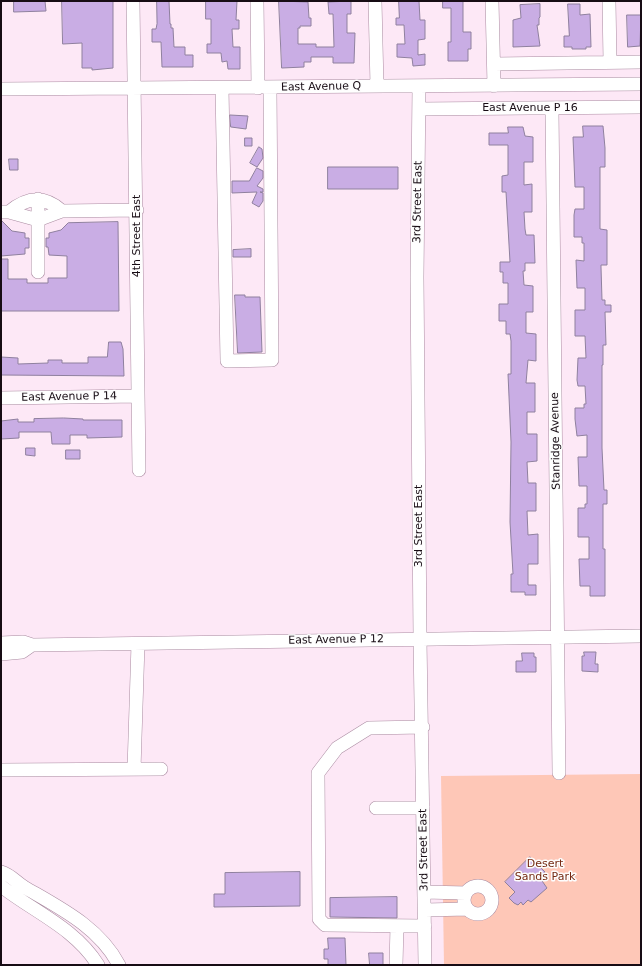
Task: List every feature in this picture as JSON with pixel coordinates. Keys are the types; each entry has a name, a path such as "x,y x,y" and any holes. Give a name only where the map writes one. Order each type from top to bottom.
{"street":[{"name":"4th Street East","path":"133,1 137,210 139,470"},
{"path":"222,88 227,361 272,360 264,88 257,1"},
{"path":"375,1 377,86"},
{"path":"492,1 494,86"},
{"path":"609,1 610,62"},
{"path":"494,64 641,62"},
{"name":"East Avenue Q","path":"1,89 377,86 419,87 641,84"},
{"name":"3rd Street East","path":"419,87 417,278 420,639 423,727 425,965"},
{"name":"East Avenue P 16","path":"419,109 641,107"},
{"name":"Stanridge Avenue","path":"552,109 558,638 558,773"},
{"path":"5,212 20,203 38,200 52,202 62,211"},
{"path":"38,200 38,272"},
{"path":"5,212 38,220 62,211 137,210"},
{"name":"East Avenue P 14","path":"1,398 138,396"},
{"name":"East Avenue P 12","path":"1,643 23,642 32,645 138,644 641,636"},
{"path":"134,769 138,644"},
{"name":"East Avenue P 12","path":"1,654 22,652 32,645"},
{"path":"423,727 369,728 337,748 318,772 319,919 325,925 425,926"},
{"path":"1,770 161,769"},
{"path":"376,808 424,808"},
{"path":"1,872 8,874 20,884 79,919 102,940 119,965"},
{"path":"1,886 15,897 55,922 80,942 98,965"},
{"path":"424,892 466,893 473,888 482,888 486,890 491,897 490,906 484,913 475,914 467,909 425,910"},
{"path":"466,893 464,901 467,909"},
{"path":"396,965 397,926"}],"green space":[{"name":"Desert Sands Park","path":"641,774 641,965 444,965 441,776"}],"building":[{"path":"14,1 45,1 46,11 14,12"},
{"path":"62,1 113,1 113,68 92,70 92,68 82,68 82,43 63,44"},
{"path":"157,1 169,1 170,24 171,28 173,28 174,47 185,47 185,55 193,55 193,67 162,67 161,42 152,42 152,29 156,29 157,24"},
{"path":"206,1 237,1 236,20 239,20 239,29 232,29 233,47 240,47 240,69 228,69 227,61 222,62 221,53 207,53 207,44 211,44 211,19 206,19"},
{"path":"279,1 308,2 311,26 300,26 300,28 298,28 298,44 316,44 316,47 334,47 333,14 329,14 328,2 351,1 351,14 347,14 347,33 355,33 354,63 333,63 333,57 311,57 311,62 304,62 304,67 282,68"},
{"path":"399,1 419,1 420,20 425,20 425,39 418,40 418,55 425,54 425,65 413,66 412,58 397,57 397,44 405,44 404,25 396,25 396,18 399,18"},
{"path":"443,1 463,1 463,32 471,32 471,49 468,49 468,61 448,61 448,42 451,42 451,8 443,8"},
{"path":"540,4 539,25 537,25 540,46 513,47 513,20 521,18 520,5"},
{"path":"568,4 580,4 580,15 590,14 591,47 586,47 586,49 572,49 572,47 564,47 564,36 569,36"},
{"path":"627,15 641,15 640,46 628,47"},
{"path":"230,115 248,116 246,129 231,127"},
{"path":"583,126 603,126 605,148 605,167 600,167 600,229 607,230 607,265 601,265 602,300 605,300 605,305 611,305 611,312 605,312 606,345 603,345 602,365 602,448 604,490 607,490 607,504 603,504 605,596 590,596 590,586 580,586 579,559 589,559 589,537 578,537 578,508 585,508 585,504 587,504 587,486 579,486 578,457 587,457 587,435 577,436 575,408 584,408 584,404 586,404 585,386 578,386 577,380 578,358 586,358 585,336 575,336 575,310 585,310 585,288 577,288 576,260 584,261 584,243 582,243 582,237 574,237 574,215 575,209 584,209 584,187 575,187 573,137 583,137"},
{"path":"508,127 523,127 525,136 533,137 533,162 524,162 524,185 532,184 532,212 524,212 526,235 534,235 535,263 525,263 525,271 523,271 524,285 533,286 533,312 526,312 526,333 536,334 536,361 528,360 526,383 535,383 535,412 527,412 527,434 537,434 537,461 527,462 528,483 536,483 536,511 527,511 528,535 538,534 538,564 528,564 528,585 536,585 536,595 525,595 525,592 511,592 511,574 513,574 510,522 511,442 508,374 511,374 511,341 510,334 506,334 506,321 499,321 499,304 508,304 508,283 503,283 503,272 500,272 500,262 510,262 506,192 502,192 502,176 508,175 508,145 489,145 489,133 508,133"},
{"path":"245,138 252,138 252,146 245,146"},
{"path":"259,147 262,149 263,158 257,167 250,163"},
{"path":"9,159 18,159 18,170 10,170"},
{"path":"328,167 398,167 398,189 328,189"},
{"path":"257,168 263,171 263,178 257,186 263,189 263,192 260,192 263,193 263,201 259,207 252,203 257,192 232,193 232,181 249,181"},
{"path":"1,220 12,231 25,233 25,238 29,238 29,248 25,248 25,254 1,256"},
{"path":"118,222 119,311 1,311 1,259 8,259 8,279 27,279 27,283 48,283 48,278 67,278 67,256 49,255 48,247 46,247 46,238 49,238 49,233 61,230 68,223"},
{"path":"251,249 251,257 233,257 233,250"},
{"path":"235,295 260,297 262,352 238,353"},
{"path":"109,342 121,342 123,349 124,376 1,375 1,357 18,358 18,364 48,363 48,360 62,360 62,363 88,363 88,357 107,357"},
{"path":"64,418 83,420 122,420 122,437 87,438 87,435 70,435 70,444 52,444 51,432 19,432 19,438 1,439 1,421 18,419 18,422 34,422 34,419"},
{"path":"26,448 35,448 35,456 26,455"},
{"path":"66,450 80,450 80,459 66,459"},
{"path":"584,652 596,652 595,664 598,664 598,672 582,671 582,656 584,656"},
{"path":"522,653 534,653 534,657 536,657 536,672 516,672 516,661 522,661"},
{"path":"530,857 545,872 540,878 547,888 531,902 528,900 523,905 521,902 518,905 509,898 515,892 505,882"},
{"path":"300,872 300,906 214,907 214,894 225,894 225,873"},
{"path":"397,897 397,918 330,917 330,898"},
{"path":"328,938 345,938 346,965 328,965 328,959 324,959 324,949 328,949"},
{"path":"369,953 383,953 383,965 370,965"}]}
